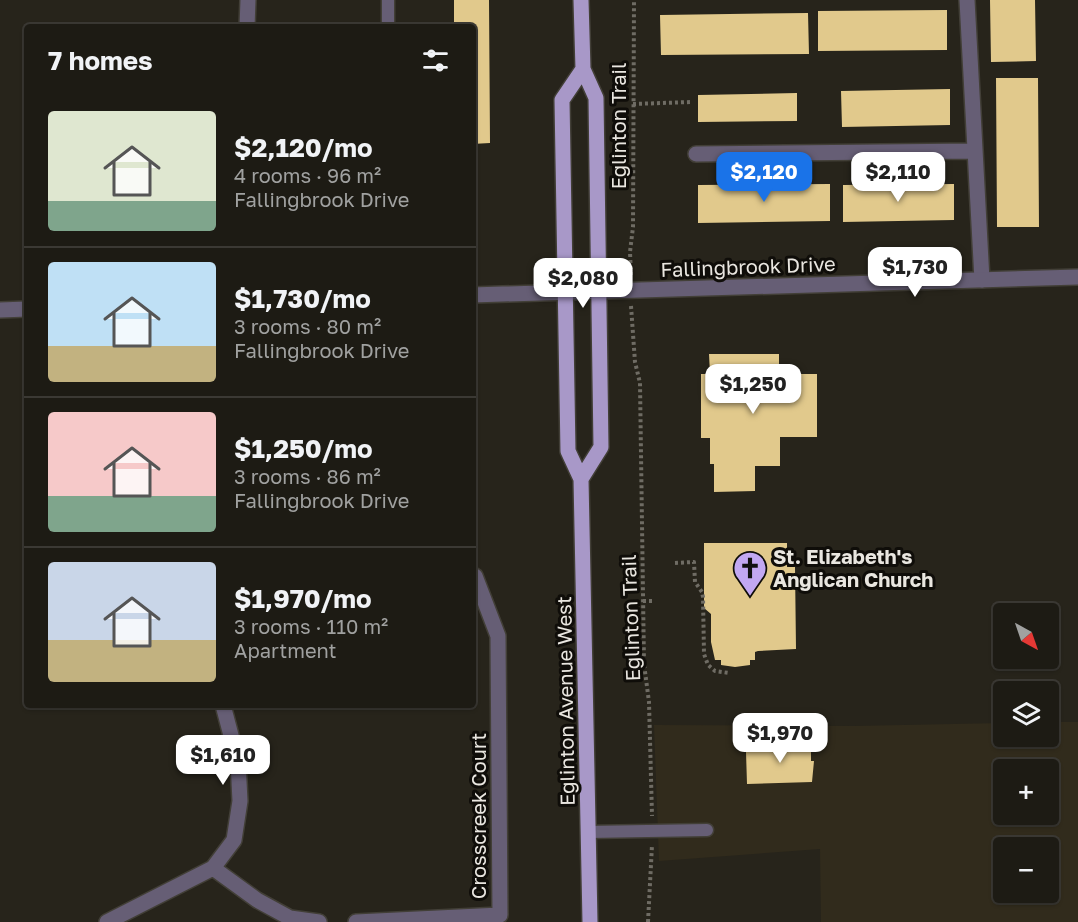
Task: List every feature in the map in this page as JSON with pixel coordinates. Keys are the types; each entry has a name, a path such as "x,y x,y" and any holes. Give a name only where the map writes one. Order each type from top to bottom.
{"main road":[{"path":"580,0 583,69 596,98 601,447 581,479"},
{"name":"Eglinton Avenue West","path":"583,69 562,100 568,451 581,479 590,922"}],"street":[{"path":"247,24 248,0"},
{"path":"967,0 982,280"},
{"path":"696,153 974,151"},
{"name":"Fallingbrook Drive","path":"476,295 1078,277"},
{"path":"0,310 24,309"},
{"name":"Crosscreek Court","path":"356,922 500,915 498,636 476,576"},
{"path":"106,922 213,868 234,840 240,801 238,762 224,708"},
{"path":"213,868 257,900 290,918 319,922"}],"lane":[{"path":"388,0 388,24"},
{"path":"588,832 707,830"}],"path":[{"name":"Eglinton Trail","path":"630,252 633,226 634,0"},
{"path":"633,104 691,102"},
{"name":"Eglinton Trail","path":"631,313 635,362 640,383 644,664 649,702 652,831 648,922"},
{"path":"675,563 694,562 695,582 703,597 706,660 715,671 729,674"},
{"path":"643,601 655,601"}],"shaded area":[{"path":"1059,722 1078,722 1078,922 821,922 820,849 659,861 654,725 854,726 993,723 993,747 1059,747"}],"building":[{"path":"454,0 489,0 490,143 476,144 476,24 454,24"},
{"path":"990,0 1035,0 1036,61 991,62"},
{"path":"947,10 947,50 818,51 818,11"},
{"path":"808,13 809,54 661,55 660,15"},
{"path":"996,78 1038,78 1039,227 997,227"},
{"path":"950,89 950,125 842,127 841,91"},
{"path":"797,93 797,121 698,122 698,95"},
{"path":"830,184 830,221 698,223 698,185"},
{"path":"954,184 954,220 843,222 843,185"},
{"path":"709,354 779,354 779,374 817,374 817,437 780,437 780,466 755,466 755,491 714,492 714,464 710,464 710,438 701,438 701,374 710,374"},
{"name":"St. Elizabeth's Anglican Church","path":"704,543 787,543 787,567 795,567 796,649 755,652 755,660 750,660 750,665 735,667 721,665 721,660 715,660 711,642 711,614 704,608"},
{"path":"796,738 796,751 811,750 811,761 814,761 812,782 747,784 746,752 768,752 768,739"}],"place":[{"name":"St. Elizabeth's Anglican Church","path":"750,597"}]}
